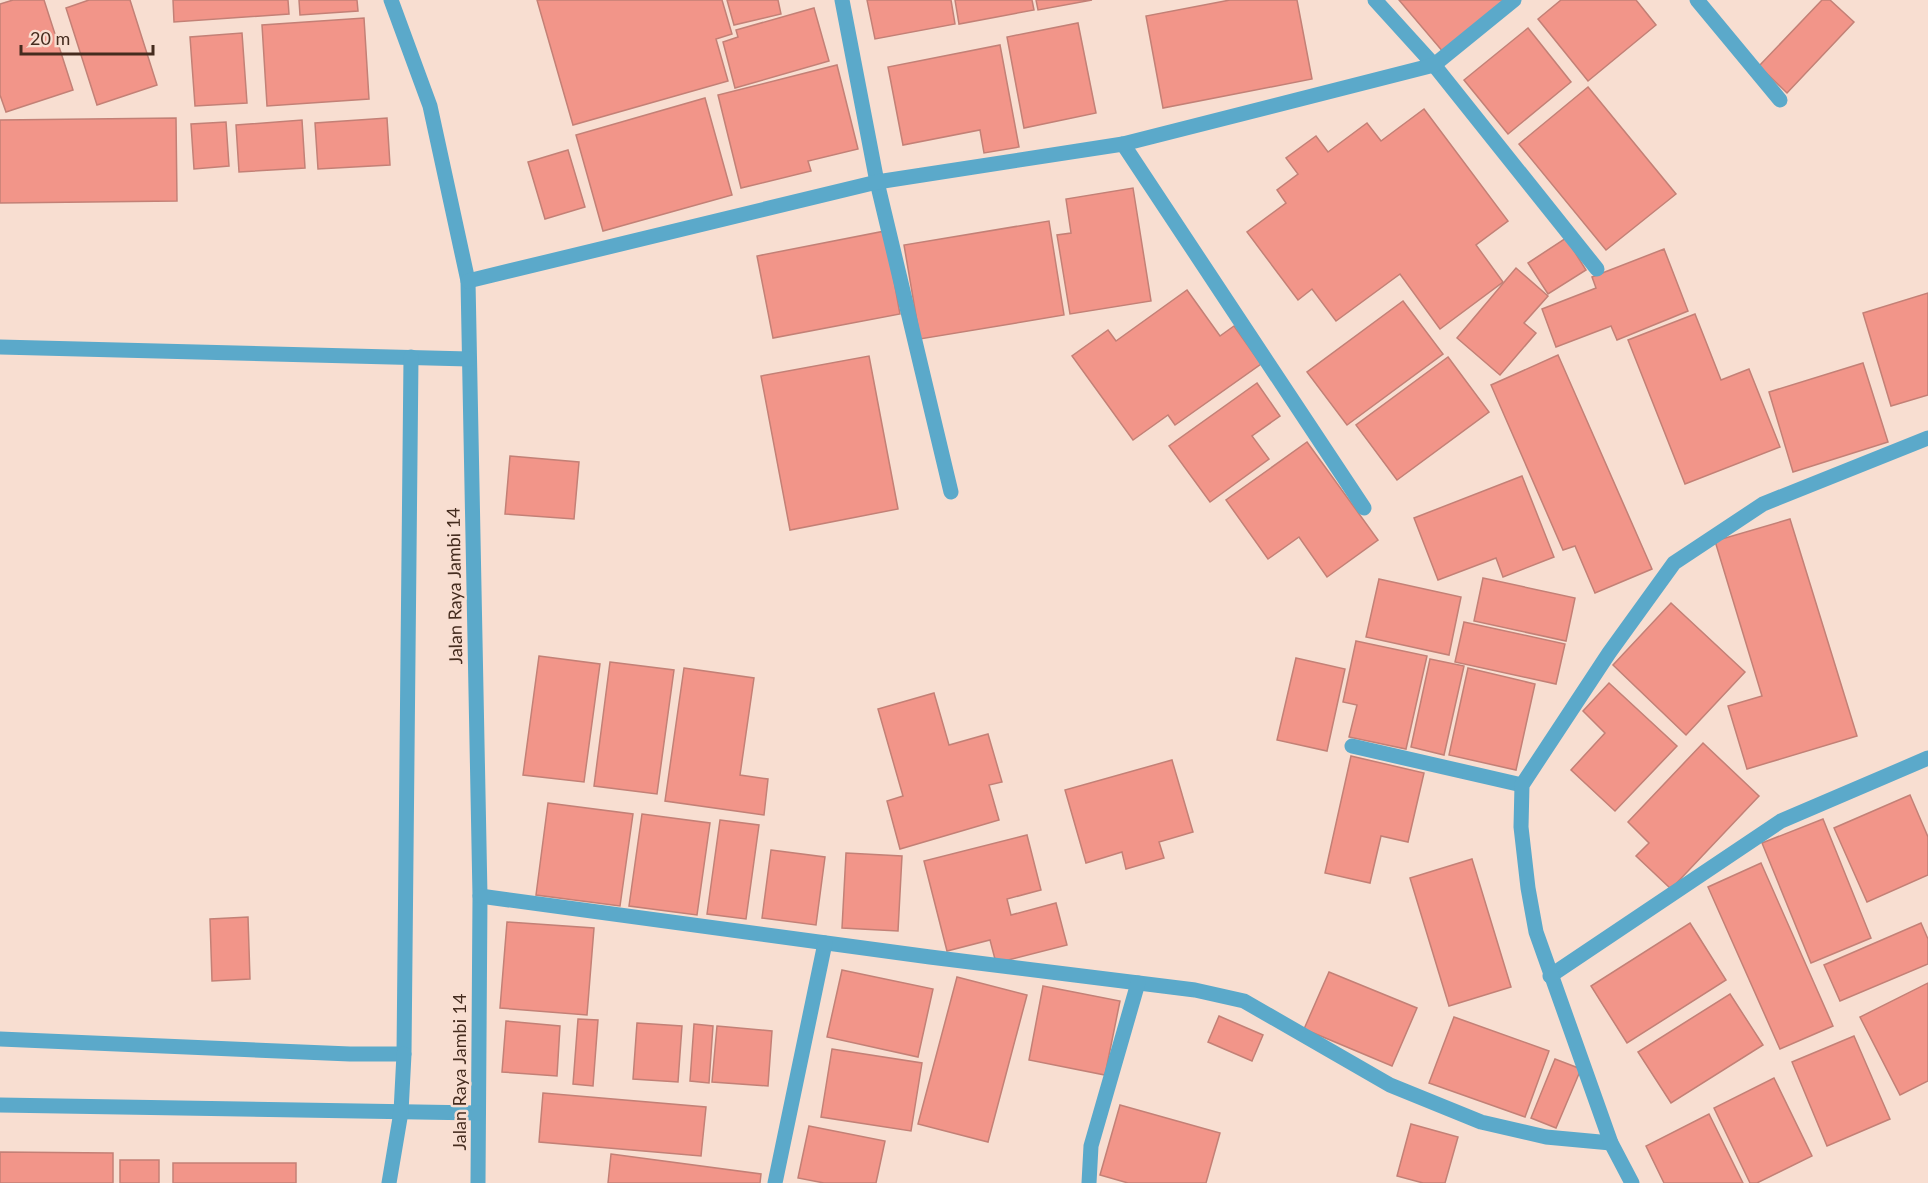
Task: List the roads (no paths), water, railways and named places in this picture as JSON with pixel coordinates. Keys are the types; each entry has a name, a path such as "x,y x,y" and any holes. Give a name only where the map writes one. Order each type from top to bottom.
{"street":[{"name":"Jalan Raya Jambi 14","path":"391,0 430,106 468,280 480,896 478,1183"},
{"path":"842,0 877,182 951,492"},
{"path":"1375,0 1434,65 1597,269"},
{"path":"468,280 877,182 1123,144 1434,65 1514,0"},
{"path":"1697,0 1780,100"},
{"path":"1123,144 1364,508"},
{"path":"0,347 469,359"},
{"path":"389,1183 401,1112 404,1054 411,357"},
{"path":"1632,1183 1611,1143 1536,932 1521,827 1522,785 1610,653 1674,563 1763,504 1928,438"},
{"path":"1352,746 1522,785"},
{"path":"1550,976 1781,821 1928,758"},
{"path":"480,896 1195,990 1245,1001 1390,1085 1481,1122 1546,1137 1611,1143"},
{"path":"775,1183 825,943"},
{"path":"1089,1183 1091,1146 1138,983"},
{"path":"0,1039 350,1054 404,1054"},
{"path":"0,1105 478,1113"}]}
